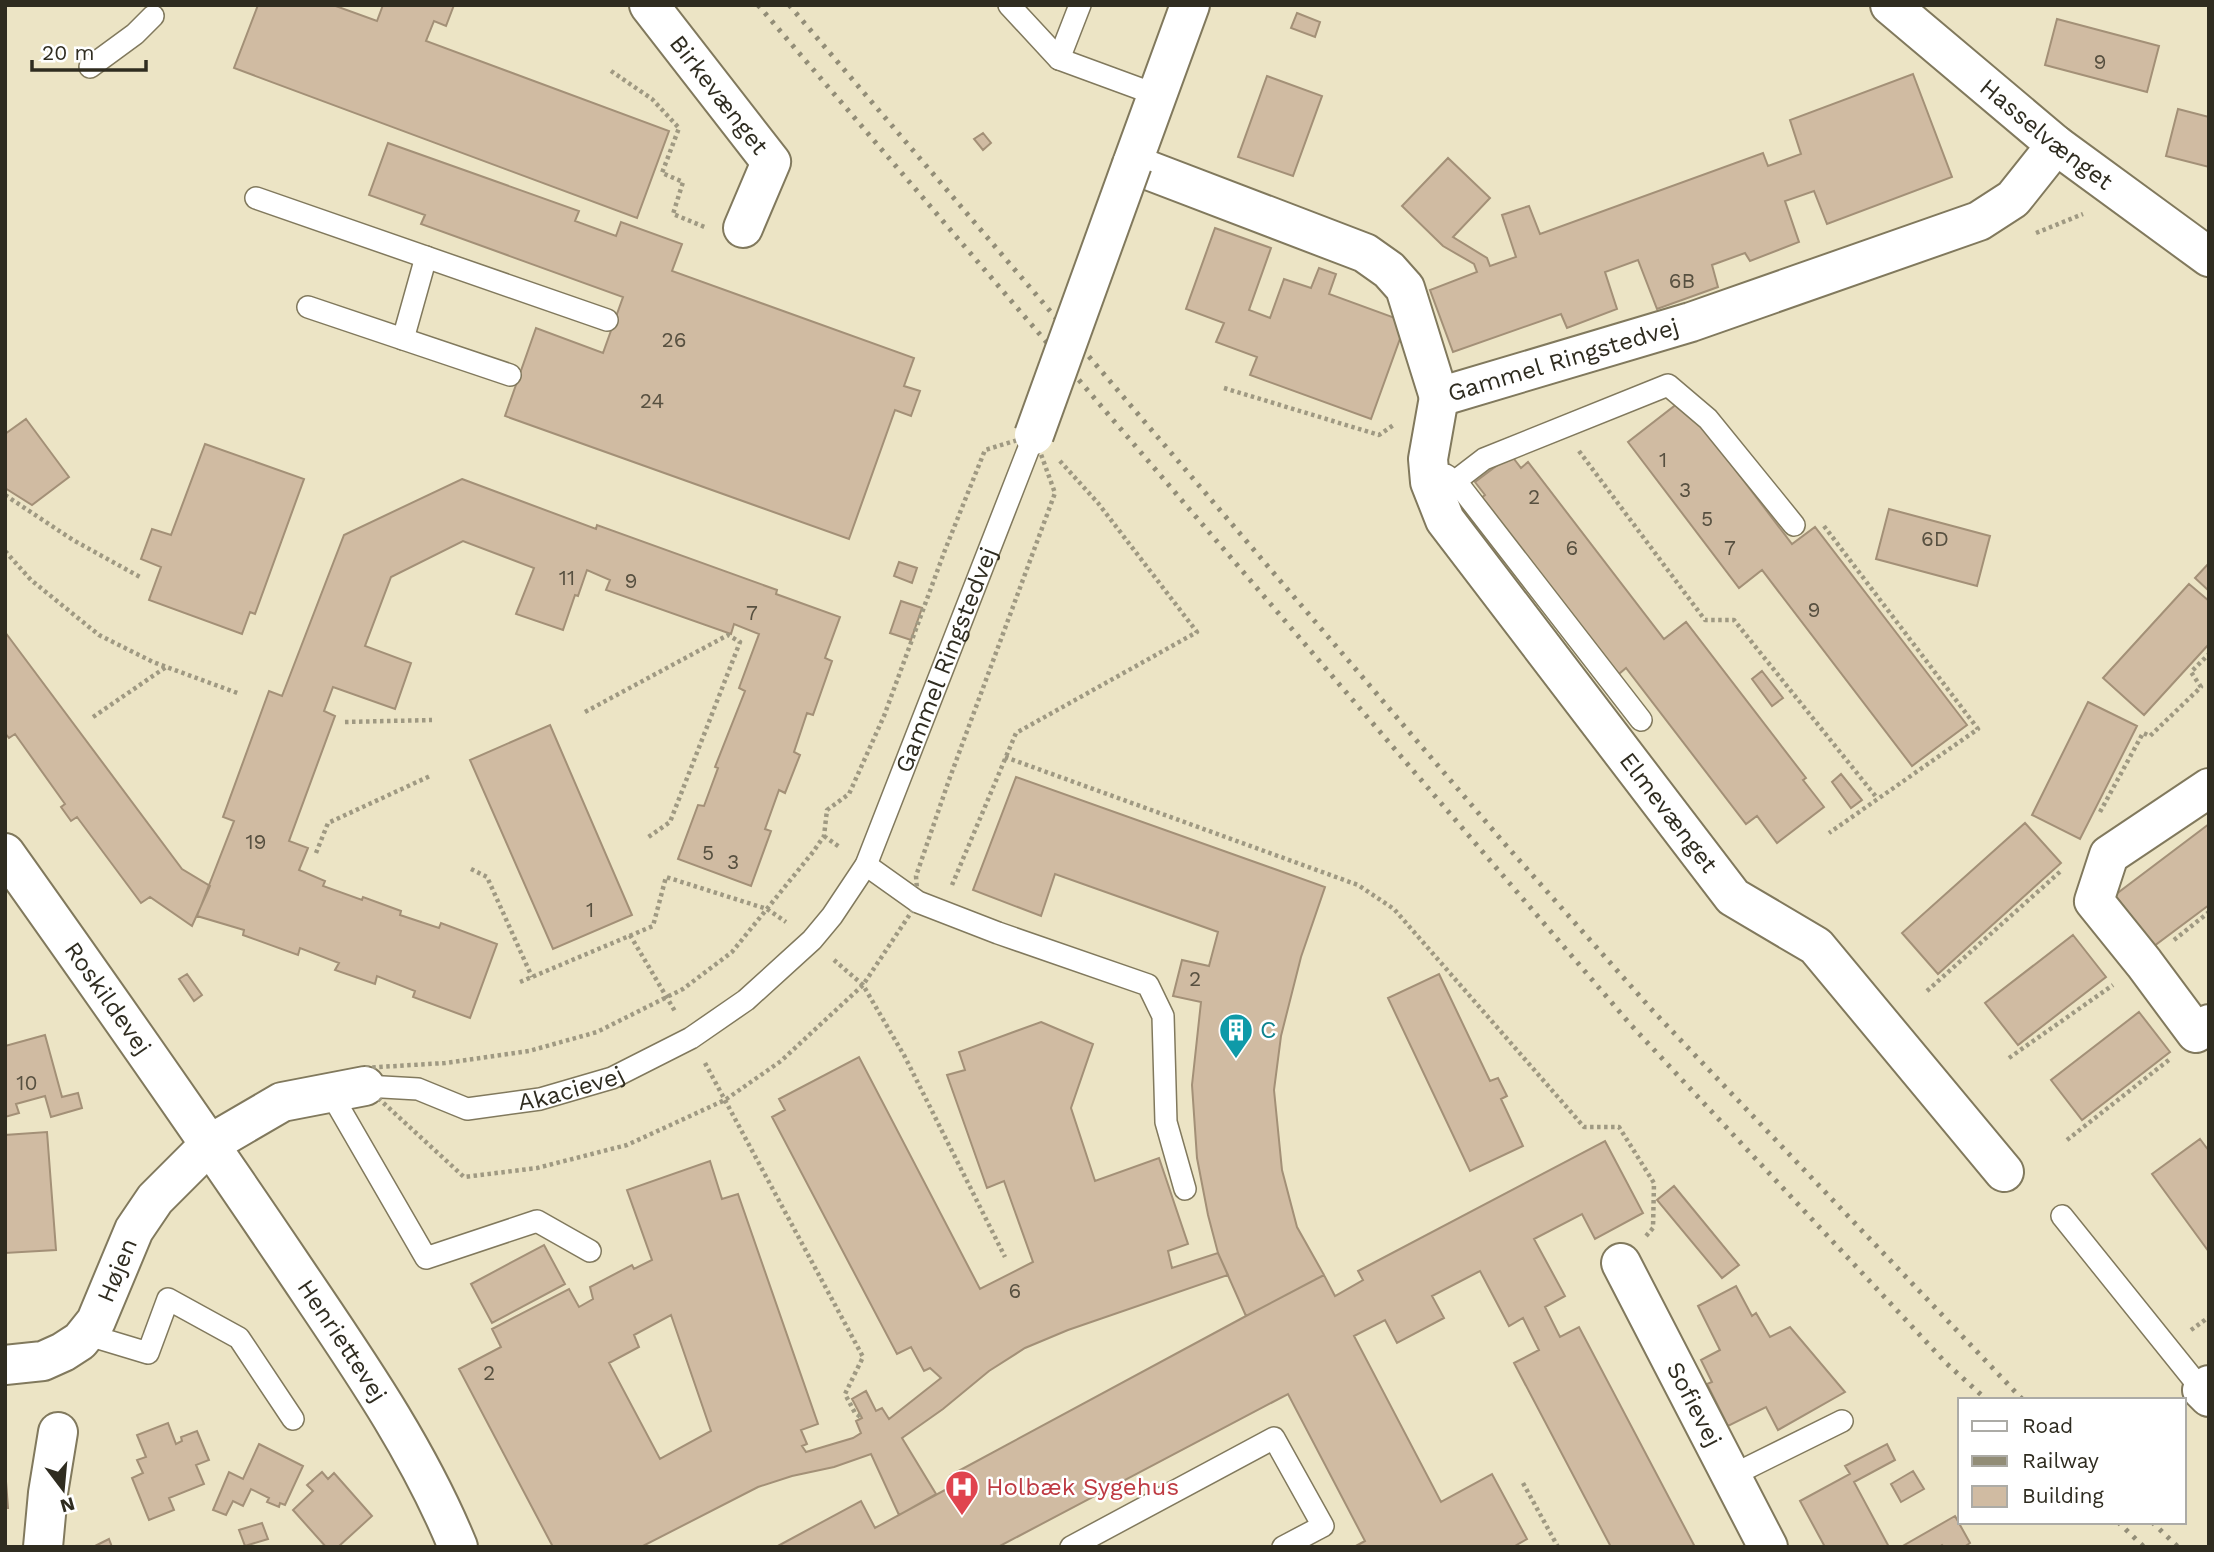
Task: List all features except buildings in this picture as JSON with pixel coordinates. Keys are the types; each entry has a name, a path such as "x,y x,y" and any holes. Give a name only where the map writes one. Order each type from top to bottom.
{"street":[{"name":"Birkevænget","path":"649,5 771,162 743,228"},
{"name":"Gammel Ringstedvej","path":"1045,451 1132,164 1190,5"},
{"name":"Hasselvænget","path":"1890,5 2056,145 2209,257"},
{"name":"Gammel Ringstedvej","path":"1132,164 1365,253 1389,270 1405,288 1439,397 1691,322 1979,221 2013,200 2056,145"},
{"name":"Elmevænget","path":"1439,397 1441,471 1430,482 1445,520 1733,897 1816,946 2004,1172"},
{"path":"2209,789 2109,855 2094,901 2196,1033 2209,1024"},
{"name":"Roskildevej","path":"5,853 210,1144"},
{"name":"Akacievej","path":"210,1144 282,1102 347,1089"},
{"name":"Højen","path":"5,1365 32,1363 53,1357 73,1346 85,1334 96,1321 134,1230 155,1199 210,1144"},
{"name":"Henriettevej","path":"210,1144 360,1367 434,1492 458,1547"},
{"name":"Sofievej","path":"1621,1263 1768,1547"},
{"path":"44,1547 48,1493 58,1432"}],"lane":[{"path":"1009,5 1059,60 1157,95"},
{"path":"1059,60 1080,5"},
{"path":"90,67 135,34 153,16"},
{"path":"256,198 607,320"},
{"path":"403,339 426,257"},
{"path":"308,307 510,374"},
{"path":"1441,471 1484,459 1668,385 1708,419 1794,525"},
{"name":"Gammel Ringstedvej","path":"866,865 1045,451"},
{"path":"1441,471 1462,489 1640,720"},
{"path":"866,865 918,902 1147,985 1163,1016 1166,1122 1185,1189"},
{"name":"Akacievej","path":"347,1089 418,1089 467,1109 540,1099 612,1078 691,1038 746,1000 812,940 832,916 866,865"},
{"path":"347,1089 426,1258 537,1222 590,1251"},
{"path":"2062,1216 2207,1391"},
{"path":"85,1334 148,1353 168,1299 239,1338 293,1419"},
{"path":"1731,1476 1842,1421"},
{"path":"1071,1547 1274,1438 1324,1526 1283,1547"}],"path":[{"path":"611,71 652,99 679,128 662,173 683,182 674,214 712,230 743,228"},
{"path":"1224,387 1379,435 1439,397"},
{"path":"1562,428 1704,620 1734,620 1877,798"},
{"path":"347,1089 363,1068 444,1063 528,1051 597,1032 682,989 732,951 824,836 827,810 849,794 884,716 985,450 1045,451 1098,503 1197,632 1016,733 942,911"},
{"path":"5,495 73,540 140,577"},
{"path":"1794,525 1818,517 1978,729 1829,833"},
{"path":"5,551 31,580 99,635 166,667 240,694"},
{"path":"585,712 728,635 740,642 670,822 647,838"},
{"path":"93,717 166,667"},
{"path":"345,722 432,720"},
{"path":"1005,757 1358,885 1394,909 1584,1127 1619,1128 1654,1183 1653,1228 1621,1263"},
{"path":"316,853 328,823 430,776"},
{"path":"471,869 487,877 532,977"},
{"path":"520,982 653,926 666,877 767,909 812,940 863,985 905,1056 1005,1257"},
{"path":"2047,882 2056,892"},
{"path":"630,935 691,1038 863,1357 845,1394 855,1413 862,1418"},
{"path":"2009,1058 2144,963"},
{"path":"2067,1140 2178,1054"},
{"path":"1523,1483 1558,1547"}],"railway":[{"path":"758,5 1630,1024 1946,1363 1985,1398"},
{"path":"789,5 1504,843 1653,1011 2021,1398"},
{"path":"2120,1524 2144,1547"},
{"path":"2154,1524 2178,1547"}],"place":[{"name":"C","path":"1236,1060"},
{"name":"Holbæk Sygehus","path":"962,1517"}]}
